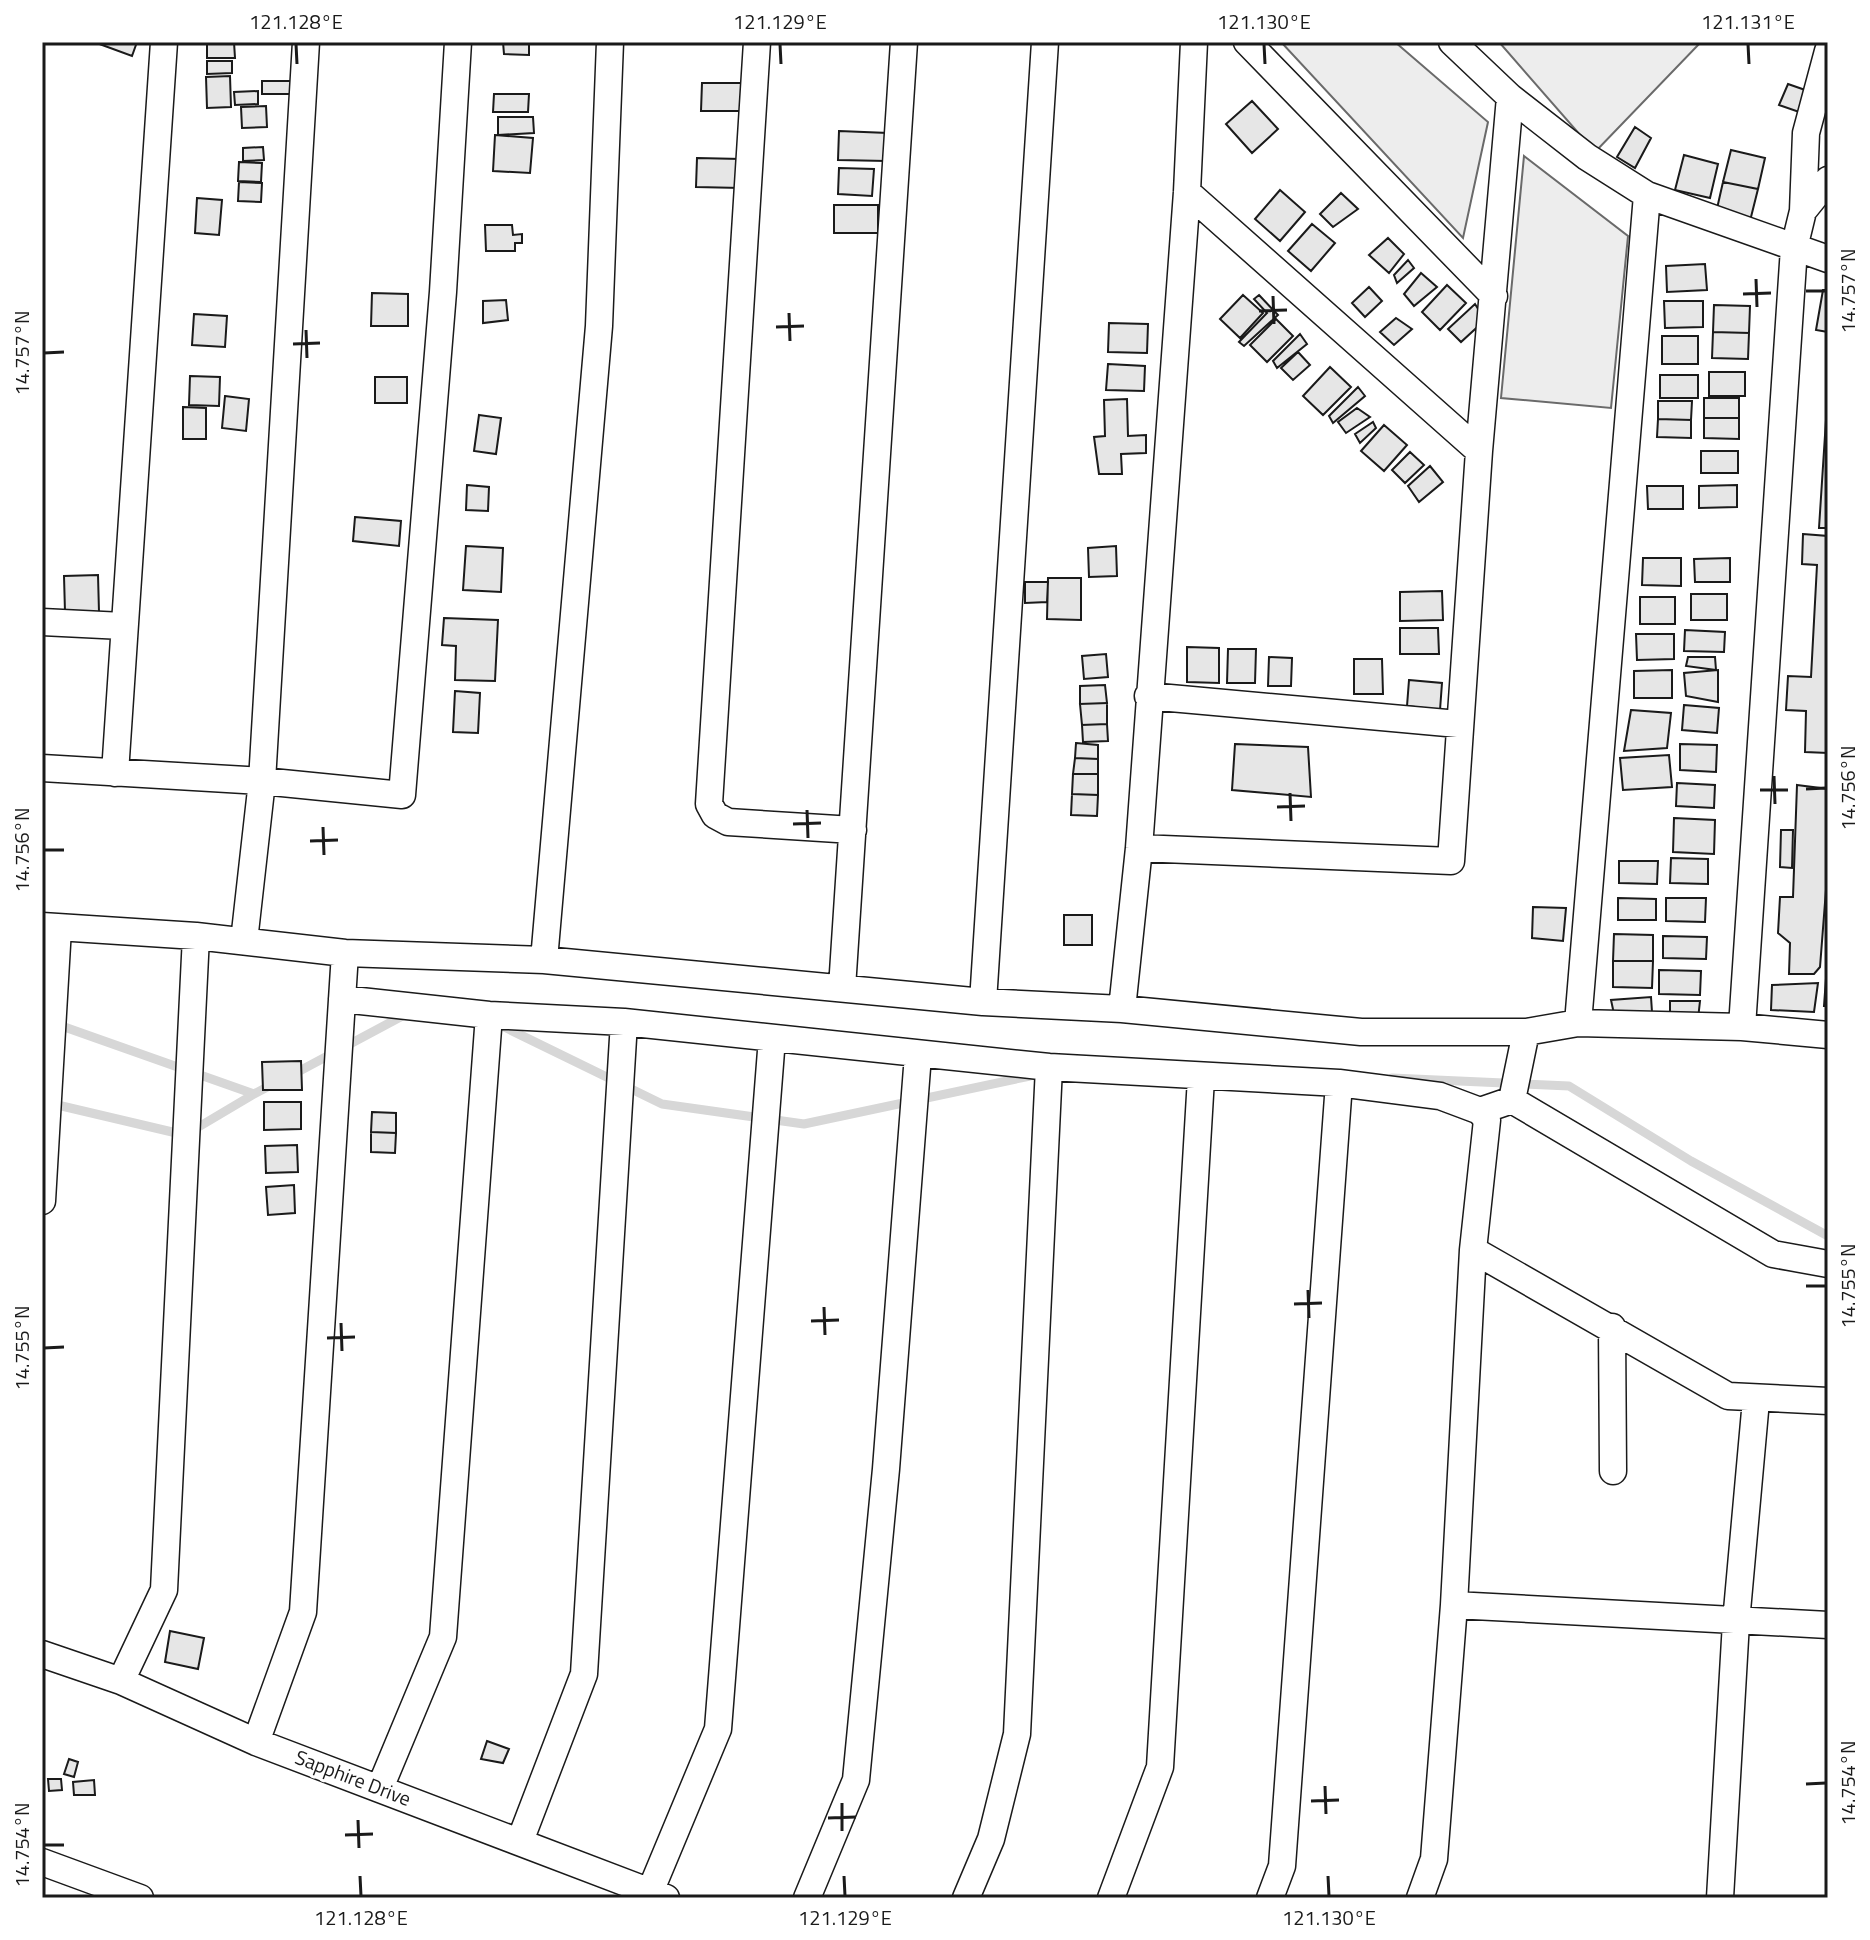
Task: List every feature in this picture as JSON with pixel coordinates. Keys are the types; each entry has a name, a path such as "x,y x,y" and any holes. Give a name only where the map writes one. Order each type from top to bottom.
{"street":[{"path":"115,773 164,42"},
{"path":"244,941 262,781 306,42"},
{"path":"42,768 262,781 402,795 443,292 458,42"},
{"path":"544,960 599,326 610,42"},
{"path":"757,42 709,804 715,815 728,822 853,830"},
{"path":"842,988 904,42"},
{"path":"983,1002 1045,42"},
{"path":"1122,1009 1139,848 1187,192 1194,42"},
{"path":"1247,42 1494,296"},
{"path":"1452,42 1510,97 1587,157 1647,195 1828,259"},
{"path":"1742,1027 1794,248 1803,211 1806,133 1828,51"},
{"path":"1139,848 1451,861 1479,451 1510,97"},
{"path":"1803,211 1828,180"},
{"path":"1187,192 1479,451"},
{"path":"1578,1023 1647,195"},
{"path":"42,622 123,626"},
{"path":"1148,696 1458,724"},
{"path":"42,1201 50,927 196,936 345,953 544,960 983,1002 1122,1009 1361,1032 1526,1032 1578,1023 1742,1027 1828,1035"},
{"path":"121,1681 164,1590 196,936"},
{"path":"256,1742 303,1612 345,953"},
{"path":"342,999 489,1015 624,1022 1049,1067 1201,1078 1339,1083 1440,1096 1480,1111 1487,1120 1473,1250 1454,1605 1434,1859 1420,1898"},
{"path":"380,1788 443,1637 489,1015"},
{"path":"520,1841 584,1674 624,1022"},
{"path":"1512,1100 1526,1032"},
{"path":"658,1895 718,1729 772,1038"},
{"path":"807,1898 856,1780 886,1469 918,1055"},
{"path":"966,1898 991,1839 1017,1734 1049,1067"},
{"path":"1111,1898 1160,1767 1201,1078"},
{"path":"1270,1898 1282,1866 1339,1083"},
{"path":"1480,1111 1512,1100 1773,1254 1828,1264"},
{"path":"1473,1250 1728,1396 1756,1400 1828,1401"},
{"path":"1612,1327 1613,1471"},
{"path":"1720,1898 1736,1622 1756,1400"},
{"path":"1454,1605 1828,1625"},
{"name":"Sapphire Drive","path":"42,1654 121,1681 256,1742 658,1895"},
{"path":"42,1862 140,1898"}],"shaded area":[{"path":"1281,42 1395,42 1488,122 1463,238"},
{"path":"1499,42 1701,42 1595,152"},
{"path":"1524,156 1628,236 1611,408 1501,398"}],"building":[{"path":"94,42 137,42 132,56"},
{"path":"207,42 234,42 235,58 207,58"},
{"path":"503,42 529,42 529,55 504,54"},
{"path":"207,61 232,61 232,73 207,74"},
{"path":"230,76 231,107 207,108 206,77"},
{"path":"262,81 292,81 292,94 262,94"},
{"path":"702,83 746,83 746,111 701,111"},
{"path":"1788,84 1808,91 1802,113 1779,105"},
{"path":"258,91 258,104 235,105 234,92"},
{"path":"494,94 529,94 528,112 493,112"},
{"path":"1252,101 1278,129 1252,153 1226,124"},
{"path":"266,106 267,127 242,128 241,107"},
{"path":"498,117 533,117 534,133 498,135"},
{"path":"1635,127 1651,138 1635,168 1617,157"},
{"path":"839,131 888,133 886,161 838,160"},
{"path":"495,135 533,138 530,173 493,171"},
{"path":"263,147 264,160 243,161 243,148"},
{"path":"1731,150 1765,158 1758,189 1723,182"},
{"path":"1684,155 1718,164 1710,198 1675,190"},
{"path":"697,158 741,159 741,188 696,187"},
{"path":"239,162 262,163 261,182 238,181"},
{"path":"839,168 874,169 872,196 838,194"},
{"path":"239,182 262,183 261,202 238,201"},
{"path":"1723,182 1758,189 1750,221 1716,213"},
{"path":"1280,190 1305,212 1280,241 1255,219"},
{"path":"1341,193 1358,209 1333,227 1320,214"},
{"path":"197,198 222,200 219,235 195,233"},
{"path":"834,205 878,205 878,233 834,233"},
{"path":"1312,224 1335,243 1311,271 1288,251"},
{"path":"485,225 512,225 513,235 522,234 522,243 515,243 515,251 486,251"},
{"path":"1388,238 1404,254 1389,273 1369,255"},
{"path":"1408,260 1414,268 1397,283 1394,275"},
{"path":"1705,264 1707,290 1667,292 1666,266"},
{"path":"1421,273 1437,287 1414,306 1404,294"},
{"path":"1447,285 1466,303 1440,330 1422,312"},
{"path":"1369,287 1382,301 1365,317 1352,303"},
{"path":"1823,290 1828,290 1828,332 1816,330"},
{"path":"372,293 408,294 408,326 371,326"},
{"path":"1243,295 1263,313 1240,338 1220,319"},
{"path":"1259,295 1278,315 1244,346 1239,342 1267,313 1254,299"},
{"path":"506,300 508,320 483,323 483,301"},
{"path":"1664,301 1703,301 1703,327 1665,328"},
{"path":"1475,304 1485,320 1461,342 1448,329"},
{"path":"1714,305 1750,306 1749,333 1713,332"},
{"path":"194,314 227,316 225,347 192,345"},
{"path":"1396,318 1412,329 1394,345 1380,332"},
{"path":"1276,319 1293,336 1267,362 1250,345"},
{"path":"1109,323 1148,324 1147,353 1108,352"},
{"path":"1713,332 1749,333 1748,359 1712,358"},
{"path":"1300,334 1307,344 1277,368 1273,361"},
{"path":"1662,336 1698,336 1698,364 1662,364"},
{"path":"1298,352 1310,365 1293,380 1281,368"},
{"path":"1108,364 1145,366 1144,391 1106,390"},
{"path":"1330,367 1351,387 1323,415 1303,396"},
{"path":"1709,372 1745,372 1745,396 1709,396"},
{"path":"1660,375 1698,375 1698,398 1660,398"},
{"path":"190,376 220,377 219,406 189,405"},
{"path":"375,377 407,377 407,403 375,403"},
{"path":"1358,387 1365,396 1333,423 1329,416"},
{"path":"1828,389 1828,528 1819,528"},
{"path":"225,396 249,399 246,431 222,428"},
{"path":"1704,398 1739,398 1739,418 1704,418"},
{"path":"1127,399 1128,436 1146,435 1146,453 1121,454 1122,474 1099,474 1094,437 1105,436 1104,400"},
{"path":"1658,401 1692,401 1691,420 1658,419"},
{"path":"183,407 206,408 206,439 183,439"},
{"path":"1357,408 1370,417 1346,433 1338,422"},
{"path":"479,415 501,418 496,454 474,451"},
{"path":"1704,418 1739,418 1739,439 1704,438"},
{"path":"1658,419 1691,420 1691,438 1657,437"},
{"path":"1373,422 1376,428 1360,443 1355,434"},
{"path":"1384,425 1407,445 1384,471 1361,451"},
{"path":"1701,451 1738,451 1738,473 1701,473"},
{"path":"1410,452 1424,465 1405,483 1392,470"},
{"path":"1430,466 1443,482 1419,502 1408,486"},
{"path":"467,485 489,487 488,511 466,510"},
{"path":"1737,485 1737,507 1699,508 1699,486"},
{"path":"1647,486 1683,486 1683,509 1648,509"},
{"path":"355,517 401,521 399,546 353,541"},
{"path":"1803,534 1828,536 1828,753 1805,752 1806,711 1786,710 1788,676 1811,677 1817,565 1802,564"},
{"path":"466,546 503,548 501,592 463,590"},
{"path":"1116,546 1117,576 1089,577 1088,548"},
{"path":"1643,558 1681,558 1681,586 1642,585"},
{"path":"1730,558 1730,582 1695,582 1694,559"},
{"path":"98,575 99,612 65,612 64,576"},
{"path":"1048,578 1081,578 1081,620 1047,619"},
{"path":"1025,582 1048,582 1047,602 1025,603"},
{"path":"1442,591 1443,620 1400,621 1400,592"},
{"path":"1691,594 1727,594 1727,620 1691,620"},
{"path":"1640,597 1675,597 1675,624 1640,624"},
{"path":"444,618 498,620 495,681 455,680 456,646 442,645"},
{"path":"1400,628 1438,628 1439,654 1400,654"},
{"path":"1685,630 1725,632 1724,652 1684,651"},
{"path":"1636,634 1674,634 1674,659 1637,660"},
{"path":"1187,647 1219,648 1219,683 1187,682"},
{"path":"1228,649 1256,649 1255,683 1227,683"},
{"path":"1106,654 1108,677 1084,679 1082,656"},
{"path":"1269,657 1292,658 1291,686 1268,686"},
{"path":"1688,657 1715,657 1716,670 1686,666"},
{"path":"1354,659 1382,659 1383,694 1354,694"},
{"path":"1672,670 1672,698 1634,698 1634,671"},
{"path":"1718,670 1718,702 1686,696 1684,673"},
{"path":"1409,680 1442,683 1440,710 1407,706"},
{"path":"1105,685 1107,703 1080,704 1080,686"},
{"path":"455,691 480,693 478,733 453,732"},
{"path":"1107,703 1107,724 1082,725 1080,704"},
{"path":"1684,705 1719,708 1717,733 1682,730"},
{"path":"1631,710 1671,713 1667,748 1624,751"},
{"path":"1107,724 1108,741 1083,742 1082,725"},
{"path":"1076,743 1098,745 1098,759 1075,758"},
{"path":"1235,744 1308,747 1311,797 1232,790"},
{"path":"1680,744 1717,745 1716,772 1680,770"},
{"path":"1669,755 1672,787 1623,790 1620,758"},
{"path":"1075,758 1098,759 1098,774 1073,774"},
{"path":"1073,774 1098,774 1098,795 1072,794"},
{"path":"1677,783 1715,785 1714,808 1676,806"},
{"path":"1797,785 1828,789 1828,864 1820,967 1814,974 1789,974 1790,943 1778,933 1780,897 1793,897"},
{"path":"1072,794 1098,795 1097,816 1071,815"},
{"path":"1674,818 1715,820 1714,854 1673,852"},
{"path":"1781,830 1793,830 1792,868 1780,867"},
{"path":"1671,858 1708,859 1708,884 1670,883"},
{"path":"1619,861 1658,861 1657,884 1619,883"},
{"path":"1618,898 1656,899 1656,920 1618,920"},
{"path":"1666,898 1706,898 1705,922 1666,921"},
{"path":"1533,907 1566,908 1563,941 1532,938"},
{"path":"1064,915 1092,915 1092,945 1064,945"},
{"path":"1614,934 1653,935 1653,961 1613,961"},
{"path":"1663,936 1707,937 1706,959 1663,958"},
{"path":"1828,951 1828,1006 1824,1006"},
{"path":"1613,961 1653,961 1652,988 1613,987"},
{"path":"1659,970 1701,971 1700,995 1659,994"},
{"path":"1818,983 1814,1012 1771,1010 1772,985"},
{"path":"1651,997 1652,1012 1614,1014 1611,1000"},
{"path":"1670,1001 1700,1001 1698,1019 1670,1019"},
{"path":"301,1061 302,1090 263,1090 262,1062"},
{"path":"264,1102 301,1102 301,1129 264,1130"},
{"path":"372,1112 396,1113 396,1133 371,1132"},
{"path":"371,1132 396,1133 395,1153 371,1152"},
{"path":"297,1145 298,1172 266,1173 265,1146"},
{"path":"294,1185 295,1213 268,1215 266,1187"},
{"path":"170,1631 204,1638 198,1669 165,1662"},
{"path":"487,1741 509,1749 503,1763 481,1759"},
{"path":"69,1759 78,1762 74,1777 64,1774"},
{"path":"48,1779 61,1779 62,1790 49,1791"},
{"path":"94,1780 95,1795 74,1795 73,1782"}],"waterway":[{"path":"292,1075 406,1014"},
{"path":"56,1024 254,1094 271,1085"},
{"path":"498,1024 662,1104 804,1124 1030,1076"},
{"path":"1392,1078 1569,1086 1691,1161 1828,1236"},
{"path":"49,1103 185,1135 254,1094"}]}
